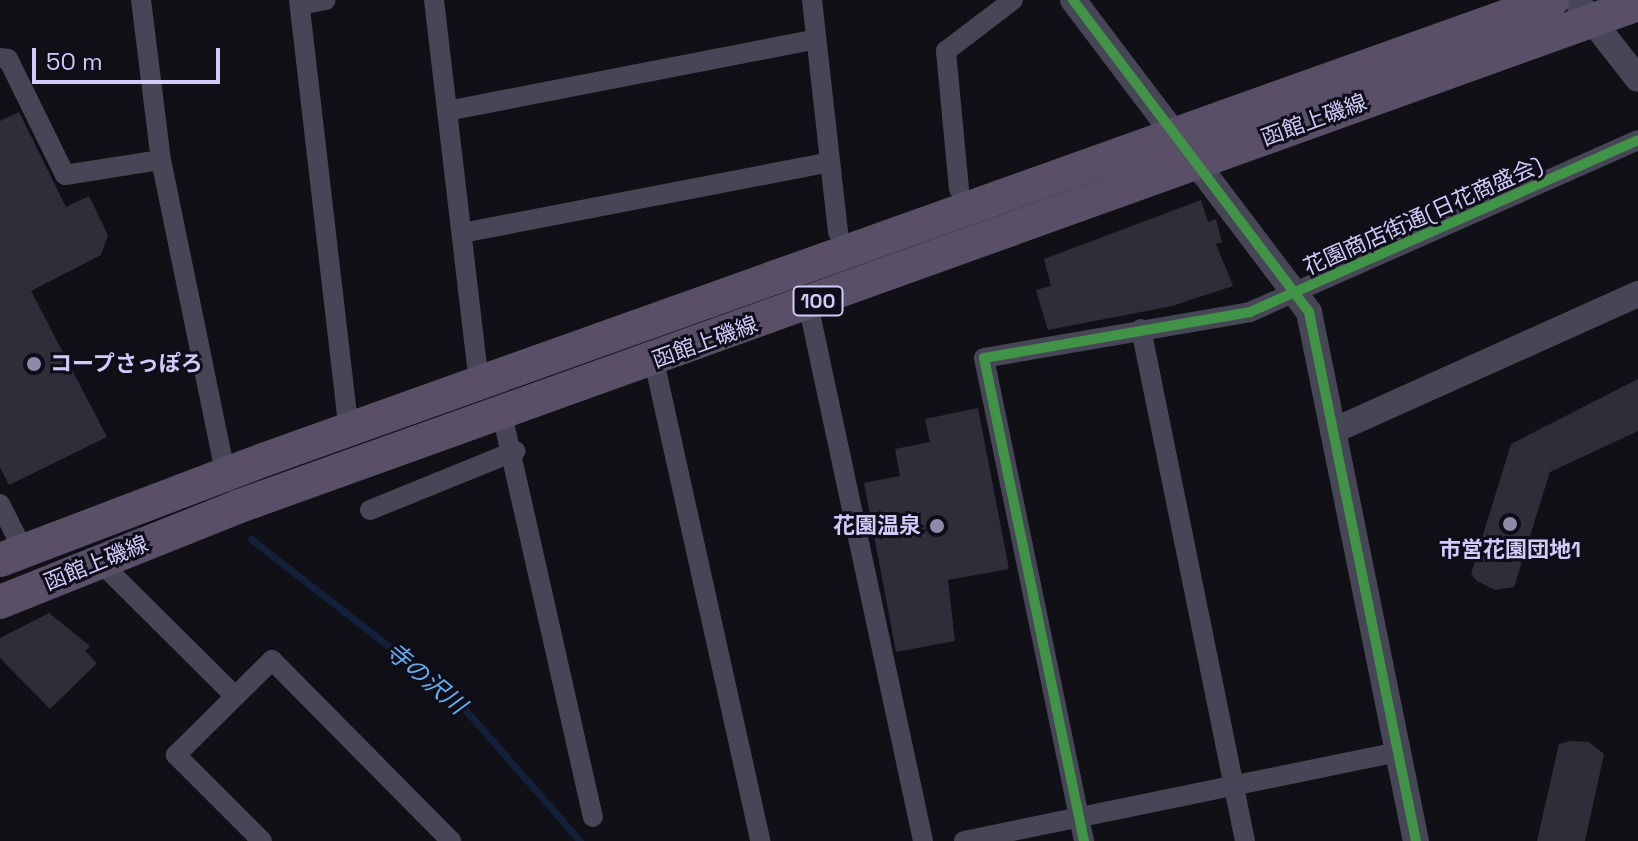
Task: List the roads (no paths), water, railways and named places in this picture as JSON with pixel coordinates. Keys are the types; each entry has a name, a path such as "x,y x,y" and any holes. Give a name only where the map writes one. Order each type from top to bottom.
{"main road":[{"name":"函館上磯線","path":"12,555 225,475 1552,0"},
{"name":"函館上磯線","path":"0,602 237,507 654,361 1194,162 1585,10 1638,4"}],"street":[{"path":"141,0 161,160 225,475 237,507"},
{"path":"326,0 299,2 349,431"},
{"path":"434,0 479,384"},
{"path":"812,0 838,233"},
{"path":"959,189 946,51 1013,0"},
{"path":"1073,0 1171,136 1309,312 1416,841"},
{"path":"1585,10 1638,79"},
{"path":"447,111 816,39"},
{"path":"0,58 8,59 65,175 161,160"},
{"name":"花園商店街通(日花商盛会)","path":"1079,816 984,358 1250,312 1298,295 1638,140"},
{"path":"462,233 829,162"},
{"path":"1333,431 1638,294"},
{"path":"808,304 923,841"},
{"path":"1141,329 1245,841"},
{"path":"654,361 760,841"},
{"path":"502,414 515,451 593,817"},
{"path":"370,510 515,451"},
{"path":"0,504 12,555"},
{"path":"99,561 235,696"},
{"path":"262,841 176,755 272,660 451,841"},
{"path":"964,841 1398,752"},
{"path":"1079,816 1084,841"}],"waterway":[{"name":"寺の沢川","path":"251,539 455,698 580,841"}],"place":[{"name":"コープさっぽろ","path":"34,364"},
{"name":"市営花園団地1","path":"1510,524"},
{"name":"花園温泉","path":"937,526"}]}
